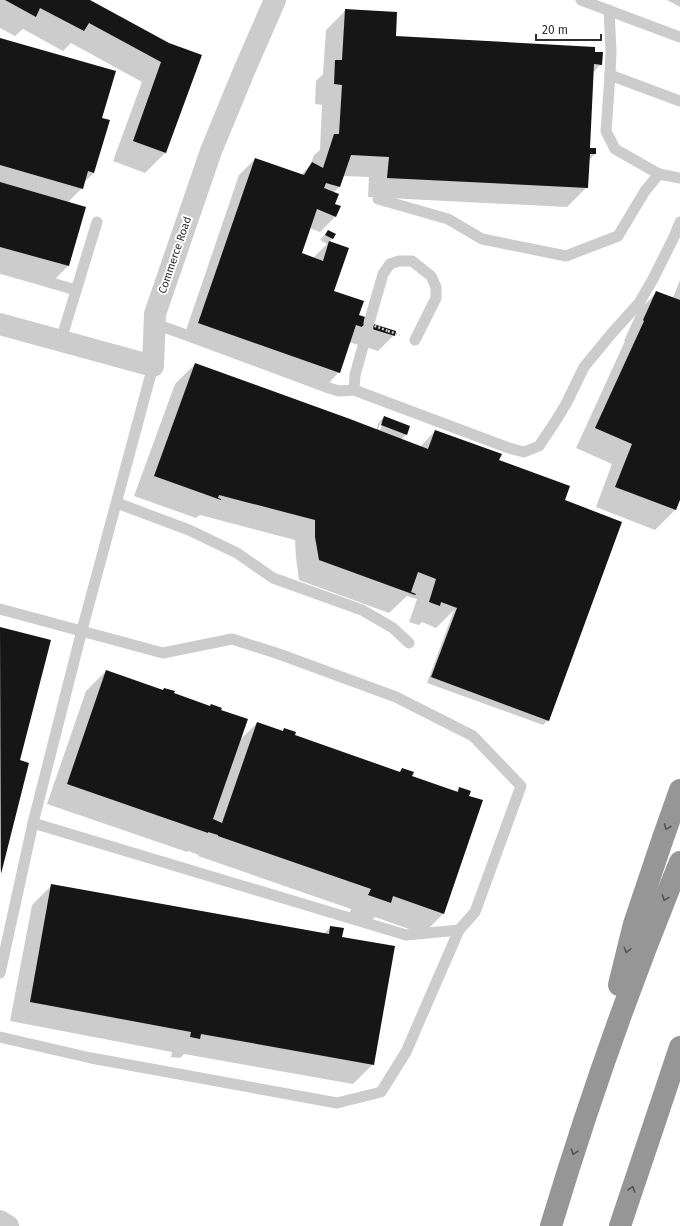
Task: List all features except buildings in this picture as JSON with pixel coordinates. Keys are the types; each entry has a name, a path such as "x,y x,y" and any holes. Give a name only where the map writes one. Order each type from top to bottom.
{"highway":[{"path":"584,1120 634,924 680,790"},
{"path":"550,1226 584,1120 638,969 680,862"},
{"path":"620,1226 680,1047"}],"street":[{"name":"Commerce Road","path":"153,366 155,314 211,151 275,0"},
{"path":"0,324 153,366"},
{"path":"0,1221 8,1226"}],"lane":[{"path":"581,0 680,37"},
{"path":"609,10 610,75 606,131 615,149 659,174 680,178"},
{"path":"610,75 680,101"},
{"path":"378,199 448,219 482,239 566,256 618,236 646,191 659,174"},
{"path":"61,340 97,222"},
{"path":"155,324 329,388 339,391 354,390 509,448 524,452 538,446 566,404 584,368 612,333 639,303 653,279 680,222"},
{"path":"354,390 355,375 383,274 390,264 400,261 412,261 431,276 436,287 436,298 415,340"},
{"path":"0,268 76,290"},
{"path":"0,973 33,823 82,630 153,366"},
{"path":"117,503 189,530 237,553 273,578 362,610 393,628 410,642"},
{"path":"0,609 163,653 232,639 279,654 396,697 473,736 521,786 475,912 459,930 406,1052 381,1092 337,1103 91,1058 0,1037"},
{"path":"33,823 406,935 459,930"}],"path":[{"path":"368,325 398,334"}]}
